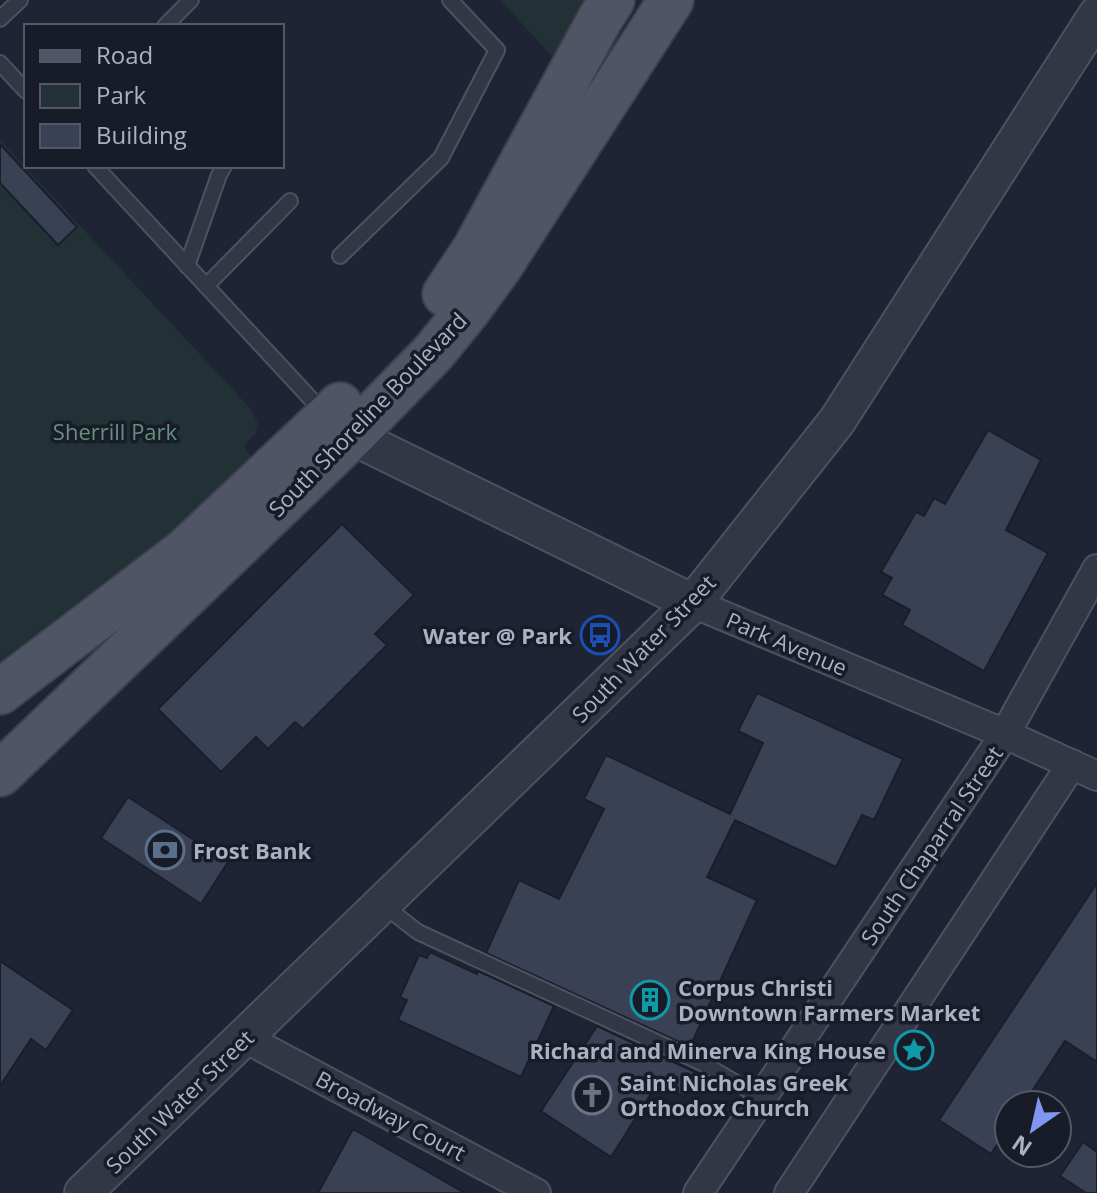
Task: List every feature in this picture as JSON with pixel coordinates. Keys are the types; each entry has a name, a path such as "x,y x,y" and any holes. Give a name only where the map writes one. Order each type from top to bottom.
{"main road":[{"name":"South Shoreline Boulevard","path":"0,774 340,427 448,290 475,249 612,0"},
{"name":"South Shoreline Boulevard","path":"0,692 185,551 434,352 500,266 671,0"}],"street":[{"name":"South Water Street","path":"83,1193 693,603 837,421 1097,15"},
{"name":"Park Avenue","path":"340,427 693,603 1085,770"},
{"name":"South Chaparral Street","path":"698,1193 1005,734 1097,569"},
{"path":"789,1193 1085,770"},
{"name":"Broadway Court","path":"245,1038 536,1193"}],"lane":[{"path":"0,19 20,0"},
{"path":"167,24 191,0"},
{"path":"340,256 441,158 497,50 450,0"},
{"path":"0,63 24,89"},
{"path":"97,168 340,427"},
{"path":"187,266 223,168"},
{"path":"206,286 290,201"},
{"path":"382,904 418,932 702,1063 762,1098"}],"green space":[{"path":"500,0 586,0 552,56"},
{"name":"Sherrill Park","path":"0,140 251,409 258,424 255,434 244,446 252,459 194,515 0,661"}],"building":[{"path":"0,144 77,227 58,245 0,183"},
{"path":"988,430 1041,460 1006,530 1048,553 984,671 902,625 910,610 882,595 892,578 881,572 916,512 924,516 934,498 945,504"},
{"path":"342,524 414,595 375,634 387,645 303,729 295,722 268,749 256,737 221,772 158,709"},
{"path":"757,693 903,759 874,820 862,815 836,867 735,820 707,877 757,900 690,1047 486,953 519,880 559,899 604,809 584,799 606,755 730,814 763,743 738,731"},
{"name":"Frost Bank","path":"128,797 228,862 201,904 101,838"},
{"path":"1097,883 1097,1062 1065,1041 1034,1089 993,1089 991,1154 939,1120"},
{"path":"430,952 554,1006 521,1077 398,1020 407,1000 400,997 419,955 427,958"},
{"path":"0,961 73,1010 46,1050 31,1039 0,1086"},
{"name":"Saint Nicholas Greek Orthodox Church","path":"597,1026 699,1074 684,1097 659,1081 611,1157 541,1111"},
{"path":"353,1129 465,1193 318,1193"},
{"path":"1083,1142 1097,1152 1097,1193 1086,1193 1060,1176 1065,1169 1073,1169 1073,1157"}],"place":[{"name":"Water @ Park","path":"600,635"},
{"name":"Frost Bank","path":"165,850"},
{"name":"Corpus Christi Downtown Farmers Market","path":"650,1000"},
{"name":"Richard and Minerva King House","path":"914,1050"},
{"name":"Saint Nicholas Greek Orthodox Church","path":"592,1095"}]}
